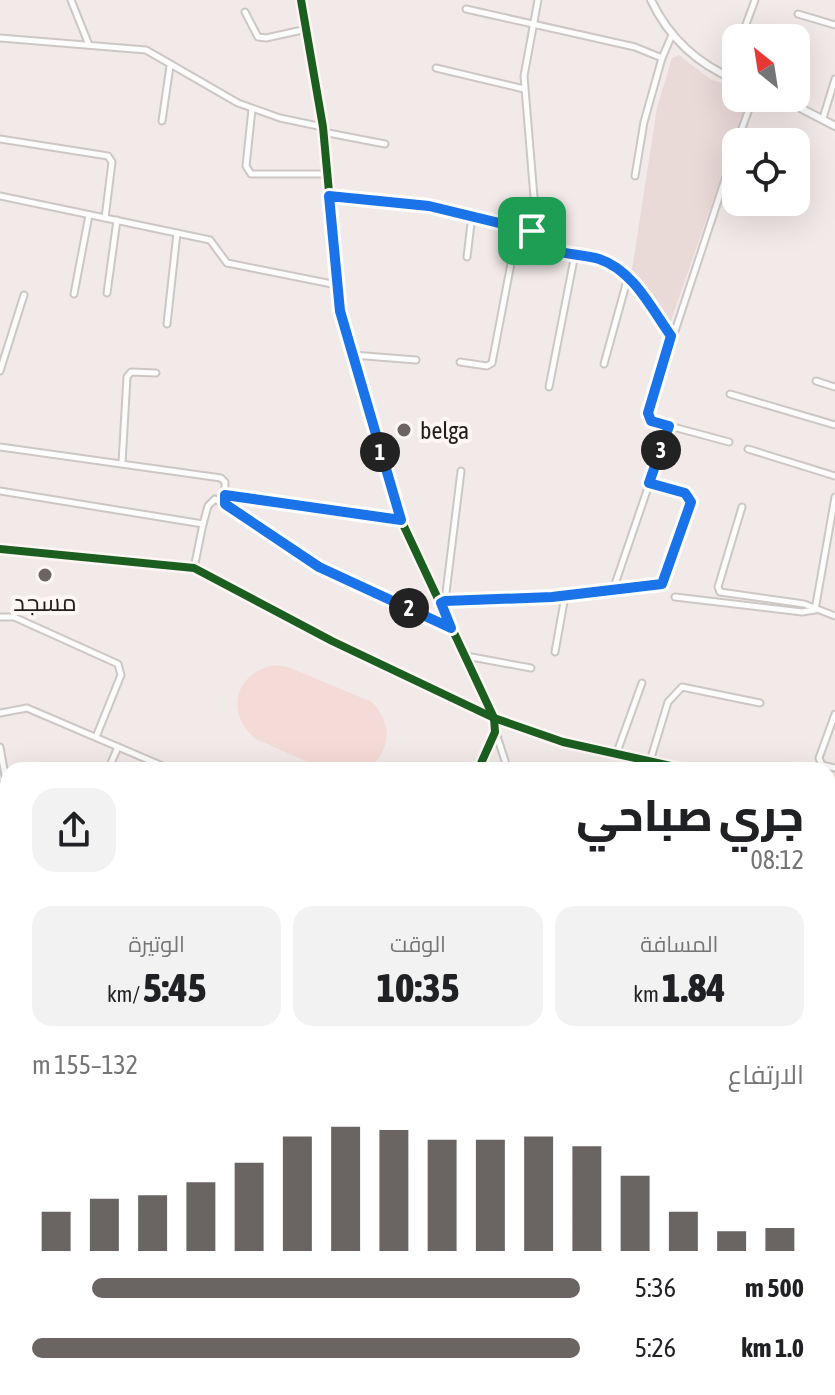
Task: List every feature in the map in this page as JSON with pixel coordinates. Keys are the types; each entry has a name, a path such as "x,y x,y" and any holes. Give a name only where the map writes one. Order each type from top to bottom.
{"street":[{"path":"71,0 89,45"},
{"path":"301,0 323,130 337,285 353,355 401,520 443,602 451,628 494,718 495,732 505,762"},
{"path":"538,0 524,89 534,197 532,240 612,265 628,277 671,336"},
{"path":"651,0 672,35 701,62 722,73"},
{"path":"746,24 755,0"},
{"path":"466,9 635,47 662,58"},
{"path":"245,12 258,37 307,29"},
{"path":"798,14 835,25"},
{"path":"635,176 644,122 662,58 672,35"},
{"path":"0,38 146,50 252,109 385,144"},
{"path":"162,121 170,66"},
{"path":"436,68 524,89"},
{"path":"823,118 835,79"},
{"path":"252,109 246,166 251,174 327,174"},
{"path":"810,112 835,126"},
{"path":"0,139 108,156 112,162 105,218"},
{"path":"722,188 648,413 651,421 729,442"},
{"path":"0,196 213,242 227,263 337,285"},
{"path":"329,196 394,201 472,215 532,231"},
{"path":"74,294 89,215"},
{"path":"467,257 472,215"},
{"path":"107,293 117,220"},
{"path":"460,362 487,366 492,363 518,227"},
{"path":"167,324 177,233"},
{"path":"549,387 575,254"},
{"path":"604,364 628,277"},
{"path":"0,371 24,295"},
{"path":"353,355 416,360"},
{"path":"122,463 127,377 131,372 156,373"},
{"path":"816,381 835,387"},
{"path":"730,394 835,425"},
{"path":"613,590 669,426"},
{"path":"0,447 221,478 225,504"},
{"path":"748,449 835,476"},
{"path":"443,602 461,471"},
{"path":"443,602 565,596 652,587 665,581 690,497 649,483"},
{"path":"0,491 203,524"},
{"path":"225,495 401,520"},
{"path":"815,610 835,497"},
{"path":"194,568 203,524 210,502 215,499 319,567 451,628"},
{"path":"742,507 719,590 736,596 804,604 835,616"},
{"path":"0,549 194,568 332,641 494,718 616,755 654,762"},
{"path":"555,652 565,596"},
{"path":"675,597 802,612 815,610"},
{"path":"0,617 14,617 118,664 121,675 96,737"},
{"path":"465,656 531,668"},
{"path":"616,755 642,683"},
{"path":"650,761 668,702 682,687 760,703"},
{"path":"0,713 27,708 153,762"},
{"path":"821,762 819,758 835,714"},
{"path":"482,762 495,732"},
{"path":"111,762 118,747"}],"shaded area":[{"path":"679,55 710,79 722,83 722,112 744,112 738,128 722,128 722,175 670,323 632,270 657,108 672,58"},
{"path":"275,665 288,667 372,702 383,718 387,735 376,762 309,762 256,739 246,729 237,706 243,685 261,669"}],"cycle path":[{"path":"301,0 323,127 340,311 401,520 494,718 495,732 482,762"},
{"path":"0,549 194,568 332,641 494,718 563,742 653,762"}],"place":[{"name":"belga","path":"404,430"},
{"name":"مسجد","path":"45,575"}],"route":[{"path":"329,196 429,206 532,231 532,240 542,247 598,259 625,274 671,336 648,413 651,421 669,426 649,483 685,493 691,502 662,584 552,597 445,601 441,603 451,628 319,567 225,504 225,495 401,520 340,311 329,196"}]}
